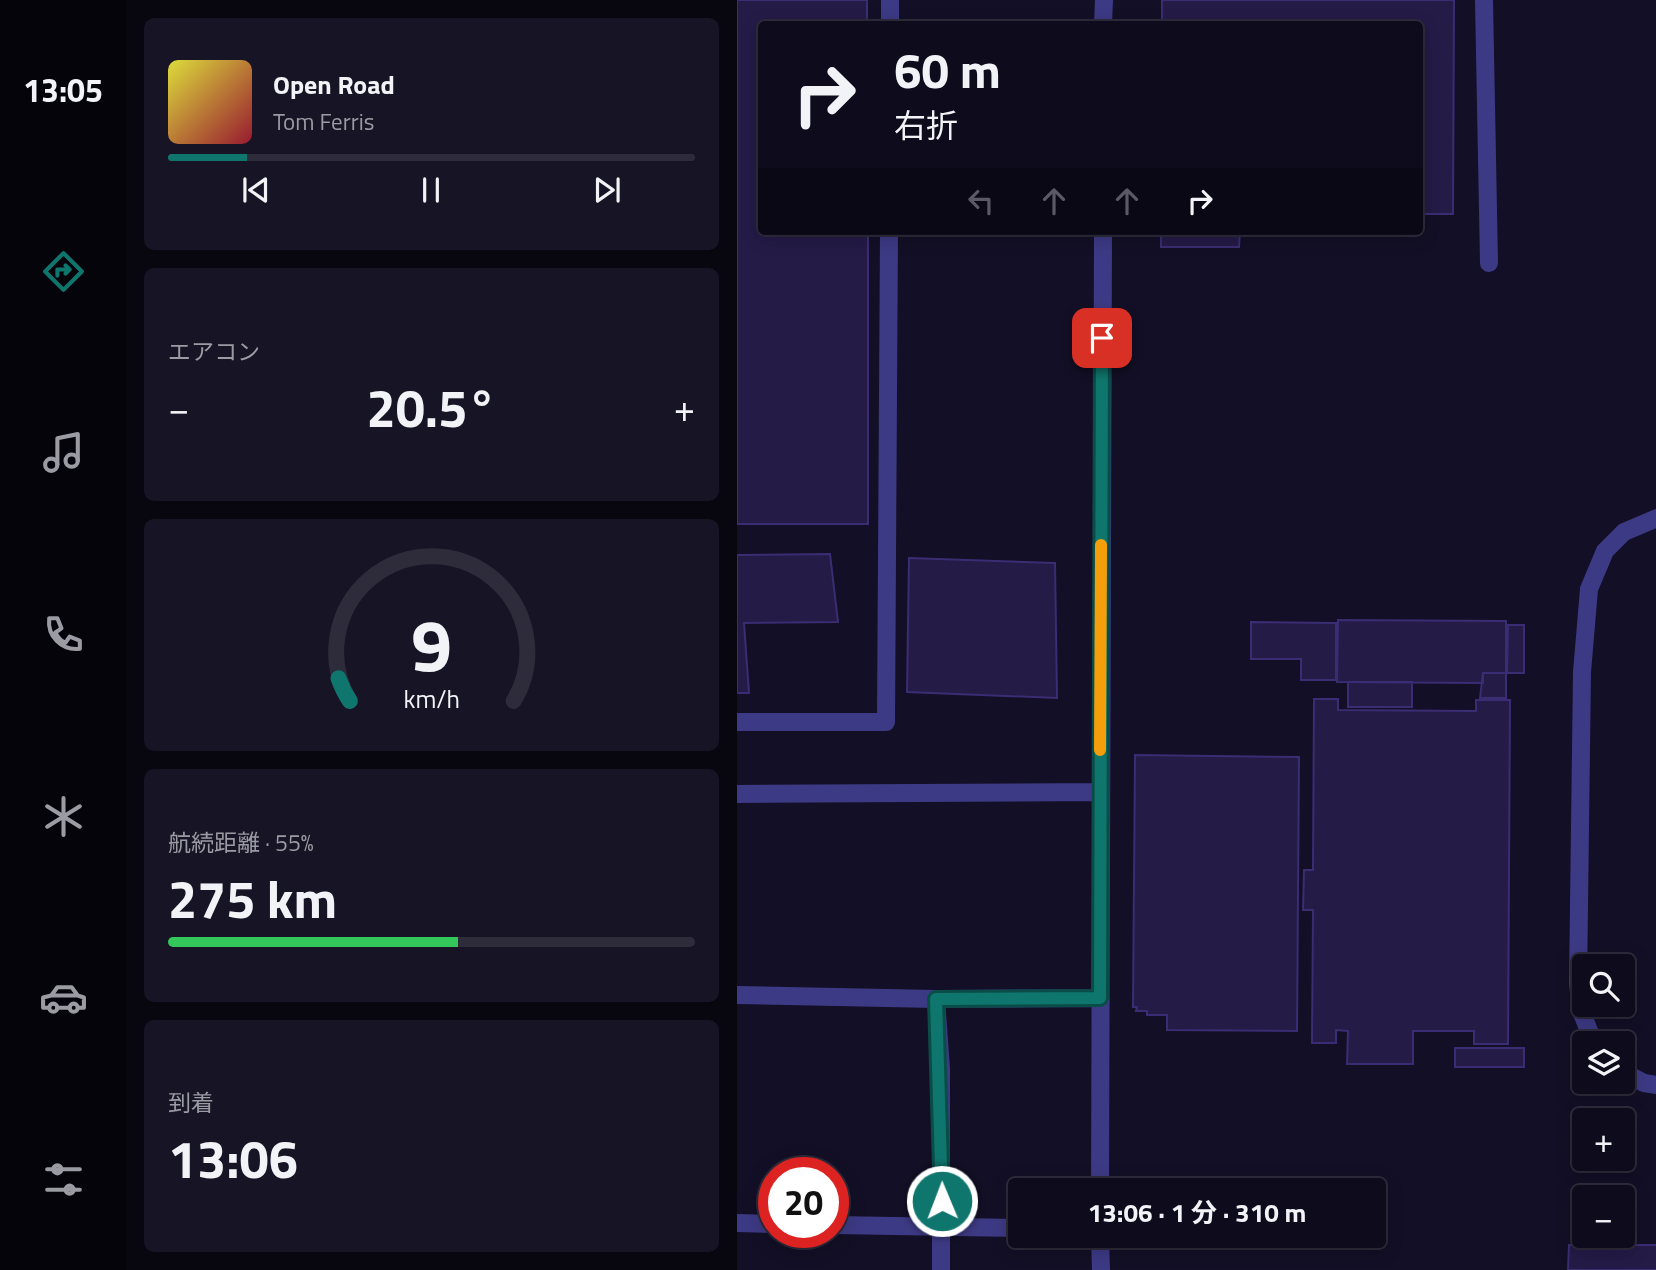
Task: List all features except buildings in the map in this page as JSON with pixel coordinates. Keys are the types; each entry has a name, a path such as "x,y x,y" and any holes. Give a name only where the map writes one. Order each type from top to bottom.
{"street":[{"path":"890,0 890,21"},
{"path":"1103,0 1103,21"},
{"path":"1484,0 1489,263"},
{"path":"737,722 886,722 889,235"},
{"path":"1100,1178 1103,235"},
{"path":"1590,1031 1581,1011 1578,983 1582,672 1589,589 1605,551 1624,532 1656,518"},
{"path":"737,794 1100,792"},
{"path":"737,995 936,999 1100,998"},
{"path":"936,999 941,1270"},
{"path":"1635,1078 1656,1085"},
{"path":"737,1223 758,1223"},
{"path":"849,1225 1008,1228"},
{"path":"1100,1248 1100,1270"}],"slow traffic":[{"path":"1100,750 1101,545"}],"route":[{"path":"942,1201 941,1069 936,999 1100,998 1102,338"}]}
